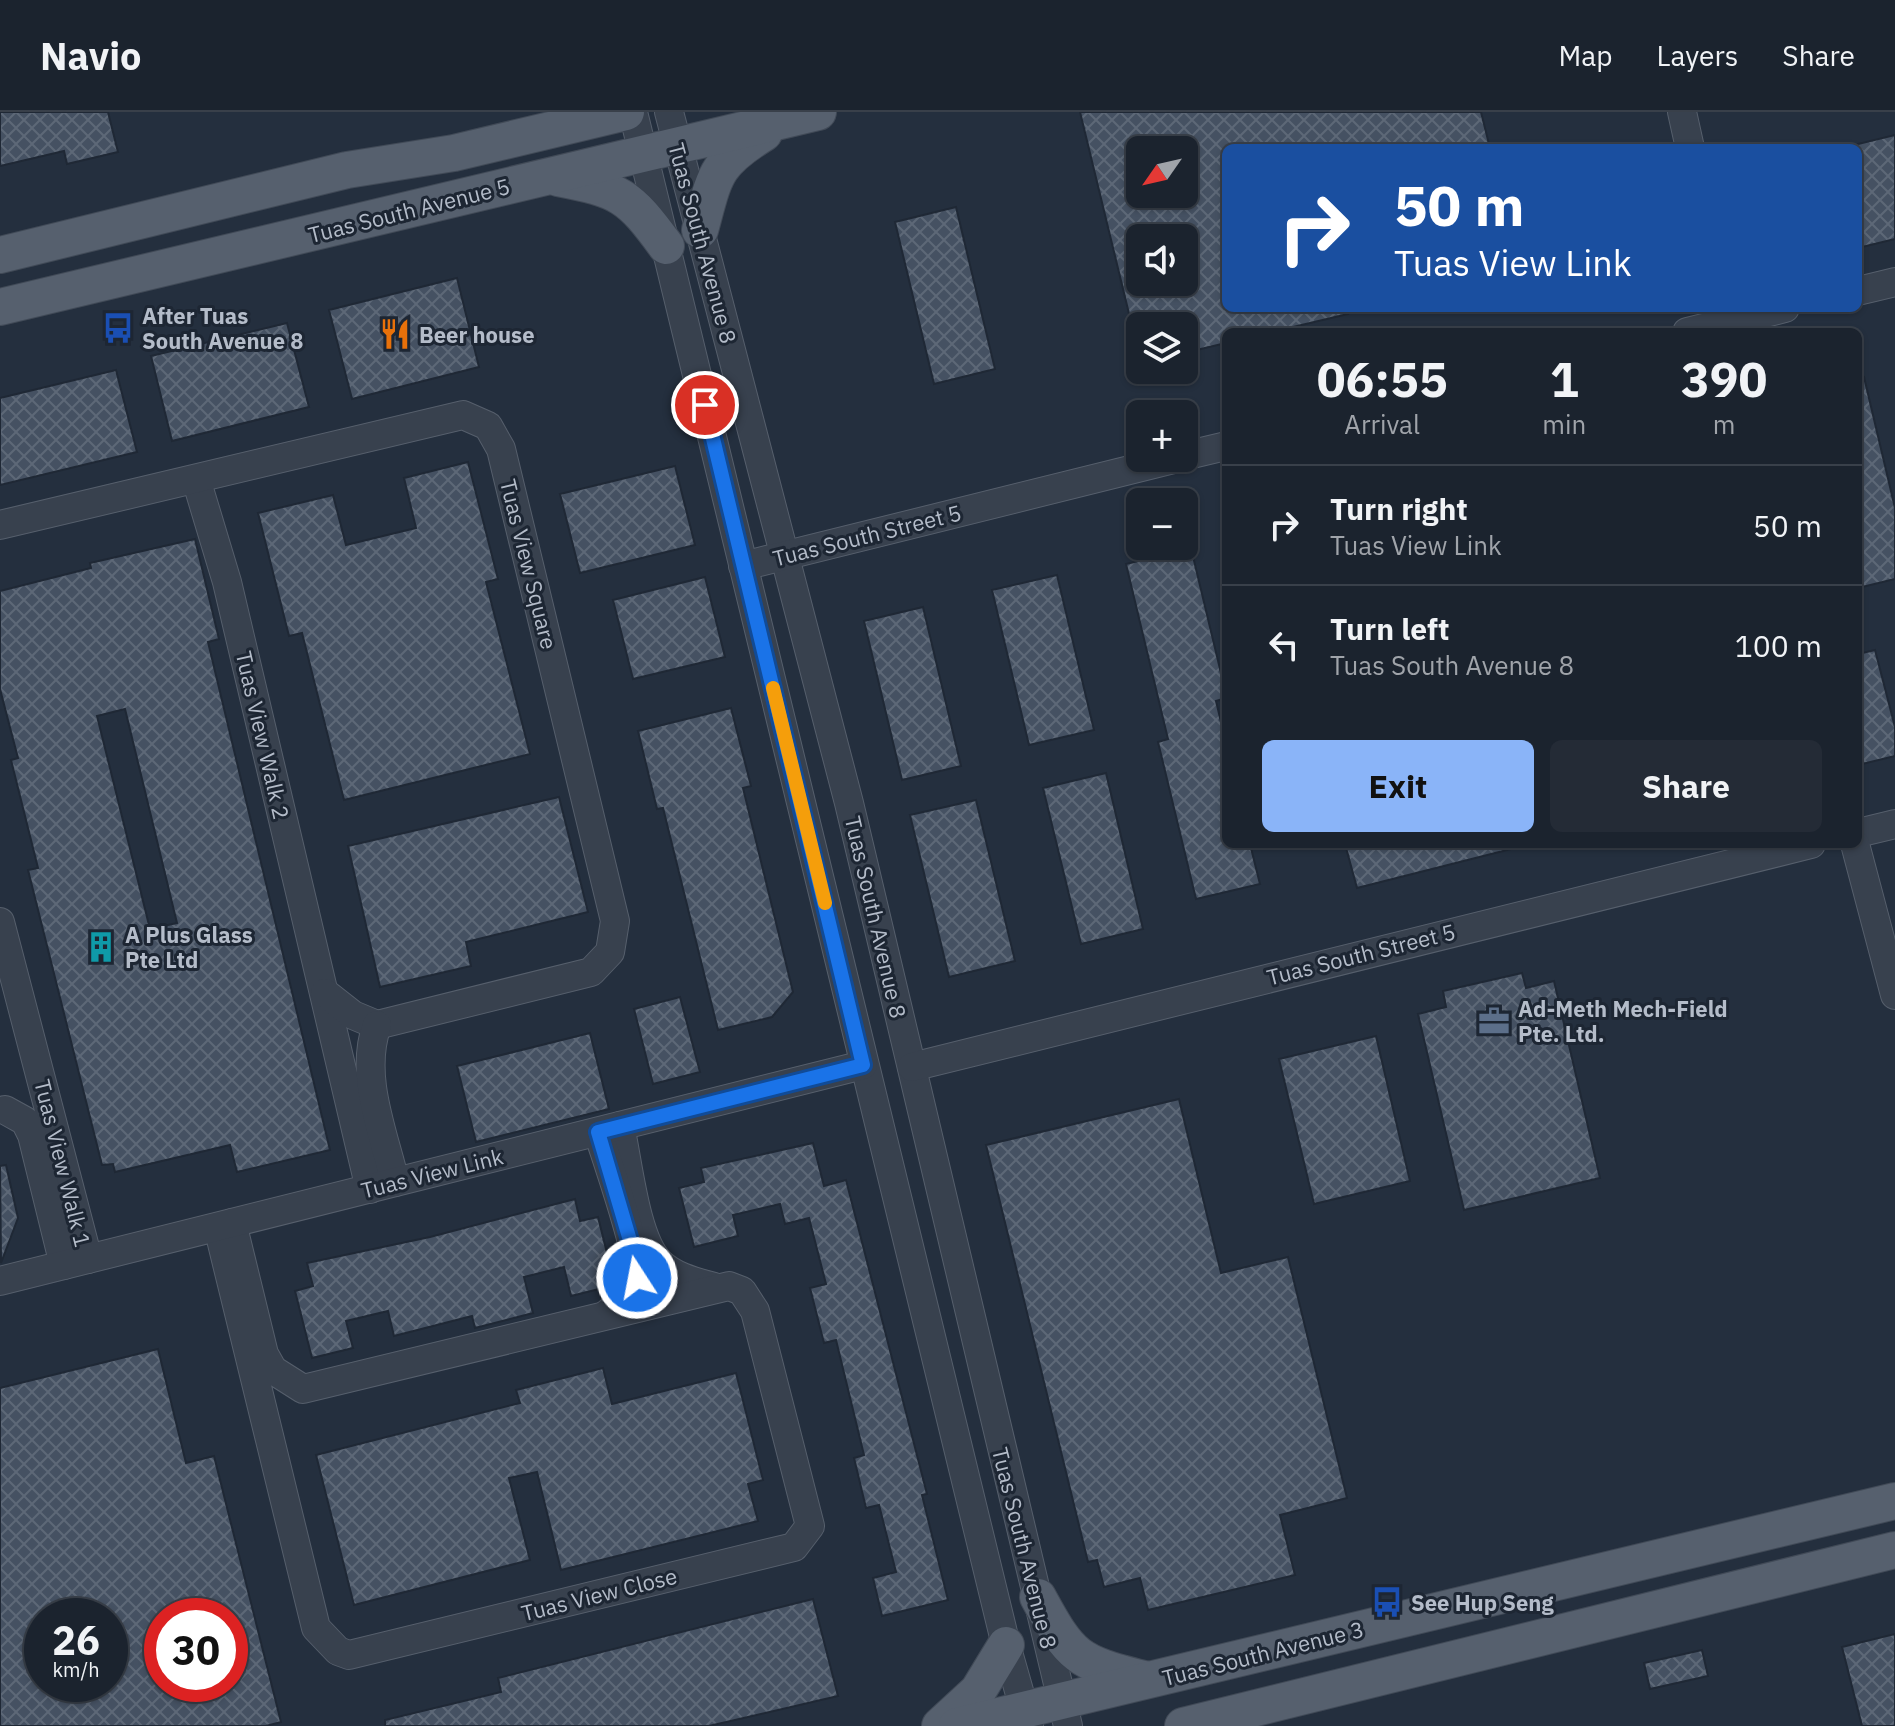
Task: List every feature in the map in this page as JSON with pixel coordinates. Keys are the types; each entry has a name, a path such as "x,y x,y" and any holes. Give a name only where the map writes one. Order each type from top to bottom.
{"main road":[{"name":"Tuas South Avenue 5","path":"0,255 347,170 454,153 552,122 626,112"},
{"name":"Tuas South Avenue 5","path":"0,307 550,176 664,137 806,115"},
{"path":"700,230 720,167 730,154 806,115"},
{"path":"550,176 614,191 643,215 666,246"},
{"name":"Tuas South Avenue 3","path":"957,1726 1065,1714 1149,1680 1895,1501"},
{"path":"1183,1726 1895,1550"},
{"path":"1038,1597 1069,1648 1082,1658 1095,1667 1149,1680"},
{"path":"940,1726 978,1691 1006,1645"}],"street":[{"name":"Tuas South Avenue 8","path":"633,112 664,137 700,230 849,803 1065,1714"},
{"path":"1682,112 1689,144"},
{"name":"Tuas South Avenue 8","path":"664,137 666,246 863,1065 1026,1719"},
{"path":"1862,290 1895,282"},
{"path":"1697,328 1732,314"},
{"name":"Tuas View Square","path":"0,525 463,415 488,426 501,449 615,921 610,952 591,972 377,1025"},
{"path":"1198,453 1222,447"},
{"name":"Tuas South Street 5","path":"743,566 1126,471"},
{"name":"Tuas View Walk 2","path":"196,479 227,582 325,993 382,1186"},
{"path":"1862,832 1895,824"},
{"name":"Tuas South Street 5","path":"912,1067 1795,848"},
{"path":"1856,848 1895,995"},
{"name":"Tuas View Walk 1","path":"0,922 38,1066 76,1262"},
{"path":"325,993 353,1015 377,1025 369,1048 368,1071 382,1186"},
{"name":"Tuas View Link","path":"0,1281 863,1065"},
{"name":"Tuas View Walk 1","path":"38,1066 31,1086 2,1110 25,1121 32,1135 76,1262"},
{"path":"604,1316 628,1298 637,1278 609,1129"},
{"name":"Tuas View Close","path":"225,1225 269,1435 316,1628 338,1651 349,1655 794,1547 810,1526 755,1311 742,1291 678,1277 659,1263 646,1243 609,1129"},
{"path":"225,1225 264,1354 273,1370 303,1389"},
{"path":"269,1435 271,1417 279,1406 289,1395 303,1389 718,1288"}],"building":[{"path":"0,112 108,112 118,152 67,164 64,151 0,166"},
{"path":"1080,112 1481,112 1489,144 1222,144 1222,312 1348,314 1289,328 1222,328 1222,344 1198,350 1198,312 1129,312"},
{"path":"1895,135 1895,239 1862,247 1862,144 1858,144"},
{"path":"956,207 995,369 934,384 895,222"},
{"path":"457,278 479,367 352,399 329,310"},
{"path":"287,323 309,407 172,441 151,356"},
{"path":"116,370 137,452 0,485 0,398"},
{"path":"1862,377 1895,508 1895,579 1862,587"},
{"path":"468,462 498,579 486,582 530,754 344,800 302,633 289,636 258,513 333,495 346,545 416,528 404,478"},
{"path":"675,466 695,545 580,573 560,494"},
{"path":"195,539 219,639 208,642 330,1150 237,1172 230,1145 115,1172 113,1164 102,1165 28,870 38,868 11,760 18,758 0,689 0,591 91,568 90,563","holes":["125,709 177,923 150,929 97,716"]},
{"path":"1142,560 1194,560 1222,677 1222,699 1216,701 1222,726 1222,848 1251,848 1260,884 1196,899 1158,742 1168,739 1126,564"},
{"path":"1057,575 1094,730 1029,745 992,590"},
{"path":"705,577 725,657 633,679 613,600"},
{"path":"923,607 961,766 902,780 864,621"},
{"path":"1875,650 1895,727 1895,756 1862,764 1862,653"},
{"path":"731,708 751,786 743,788 793,992 772,1017 718,1030 663,808 657,809 638,731"},
{"path":"1106,773 1143,929 1081,944 1043,788"},
{"path":"559,797 588,912 466,942 471,966 380,987 348,846"},
{"path":"976,800 1015,961 949,977 910,815"},
{"path":"1346,848 1511,848 1511,849 1357,888"},
{"path":"1522,973 1526,988 1554,981 1600,1178 1464,1210 1418,1014 1446,1007 1443,991"},
{"path":"680,997 700,1072 653,1084 634,1009"},
{"path":"590,1033 609,1109 476,1142 457,1066"},
{"path":"1376,1036 1410,1181 1314,1204 1279,1059"},
{"path":"1179,1099 1221,1273 1288,1257 1347,1498 1280,1515 1295,1575 1148,1610 1140,1578 1104,1587 1097,1560 1088,1562 986,1145"},
{"path":"813,1143 824,1186 846,1180 927,1494 922,1495 948,1600 882,1616 873,1578 896,1572 879,1505 866,1508 854,1458 864,1455 836,1340 824,1343 810,1288 826,1284 809,1218 785,1224 780,1204 733,1215 738,1236 694,1247 679,1188 704,1182 701,1168"},
{"path":"6,1165 18,1218 1,1263 0,1166"},
{"path":"575,1199 580,1221 598,1217 615,1285 571,1296 564,1267 524,1277 533,1313 475,1328 472,1316 394,1336 388,1311 346,1321 353,1348 312,1358 295,1291 313,1286 307,1263 430,1237"},
{"path":"158,1349 186,1463 214,1456 281,1722 266,1726 0,1726 0,1388"},
{"path":"603,1368 612,1404 736,1373 763,1480 748,1484 758,1521 561,1570 537,1472 509,1478 530,1560 354,1605 316,1455 520,1403 516,1390"},
{"path":"813,1599 838,1696 709,1726 385,1726 385,1720 501,1692 498,1678"},
{"path":"1895,1634 1895,1726 1862,1726 1842,1647"},
{"path":"1702,1650 1708,1676 1650,1689 1644,1663"}],"slow traffic":[{"path":"773,688 825,903"}],"place":[{"name":"After Tuas South Avenue 8","path":"118,328"},
{"name":"Beer house","path":"395,334"},
{"name":"A Plus Glass Pte Ltd","path":"101,947"},
{"name":"Ad-Meth Mech-Field Pte. Ltd.","path":"1494,1021"},
{"name":"See Hup Seng","path":"1387,1602"}],"route":[{"path":"637,1278 634,1254 598,1132 863,1065 705,405"}]}
